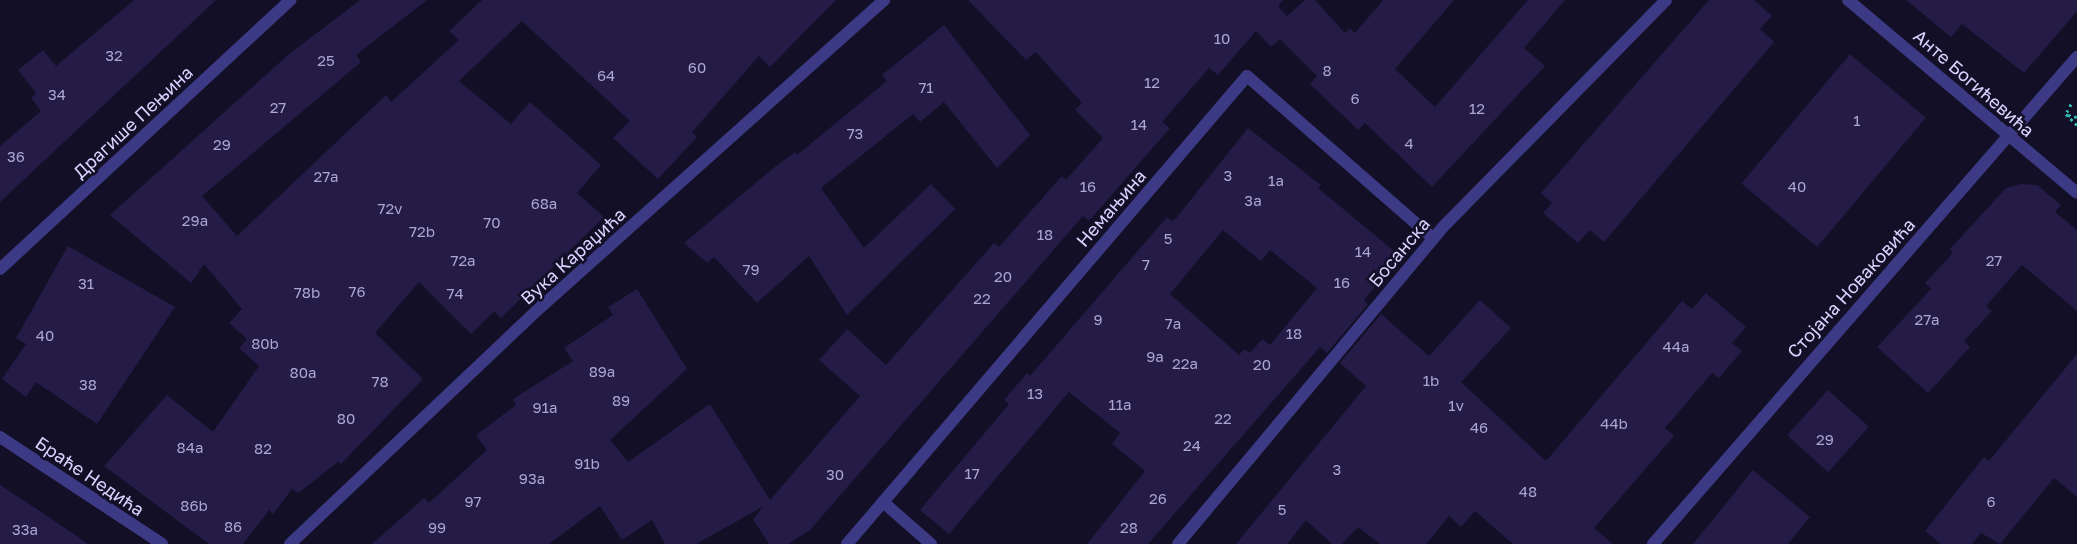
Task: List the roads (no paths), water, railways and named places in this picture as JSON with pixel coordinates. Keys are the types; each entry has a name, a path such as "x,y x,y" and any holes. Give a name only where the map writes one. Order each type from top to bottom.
{"street":[{"name":"Драгише Пењина","path":"0,270 290,0"},
{"name":"Вука Караџића","path":"290,544 542,306 884,0"},
{"name":"Босанска","path":"1178,544 1433,238 1666,0"},
{"name":"Анте Богићевића","path":"1848,0 1989,115 2010,136 2077,193"},
{"name":"Стојана Новаковића","path":"1653,544 2077,57"},
{"name":"Немањина","path":"883,502 1247,76 1433,238"},
{"name":"Браће Недића","path":"0,437 162,544"},
{"path":"846,544 883,502 931,544"}]}
